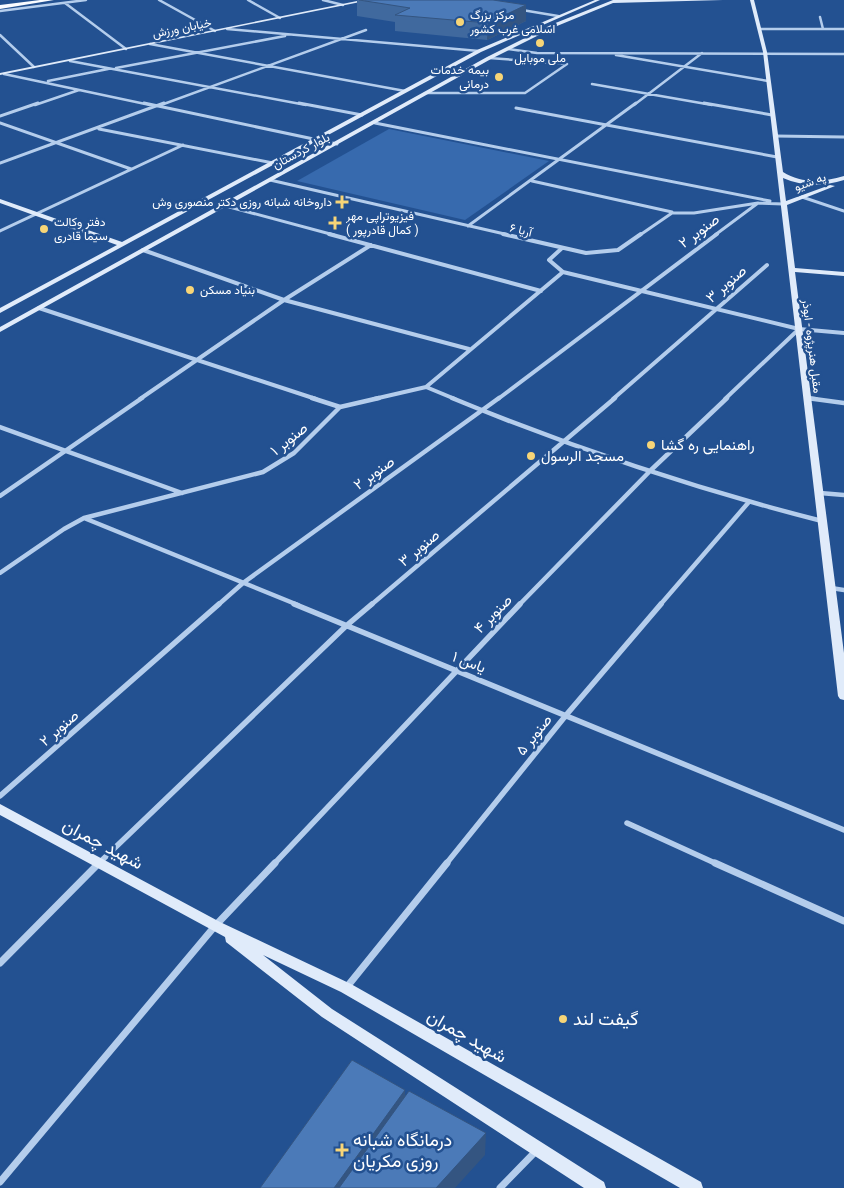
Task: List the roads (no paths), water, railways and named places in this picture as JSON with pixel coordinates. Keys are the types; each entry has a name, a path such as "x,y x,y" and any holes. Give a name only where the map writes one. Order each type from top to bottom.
{"main road":[{"path":"0,5 21,0"},
{"path":"0,5 51,0"},
{"name":"خیابان ورزش","path":"2,74 368,0"},
{"path":"586,0 610,2 721,0"},
{"name":"بلوار کردستان","path":"0,330 222,205 338,144 489,58 555,26 617,0"},
{"path":"657,0 664,1"},
{"name":"مقبل هنرپژوه - ابوذر","path":"752,0 760,29 768,81 844,696"},
{"name":"بلوار کردستان","path":"0,310 318,140 479,51 596,1"},
{"path":"780,173 791,179 808,182 827,182 844,178"},
{"name":"په شیو","path":"783,204 836,184 844,178"},
{"path":"0,201 121,244"},
{"path":"791,270 844,274"},
{"name":"شهید چمران","path":"0,809 215,926 346,988 695,1188"},
{"name":"شهید چمران","path":"215,926 327,1013 598,1188"}],"street":[{"path":"0,11 86,0"},
{"path":"159,0 215,31"},
{"path":"248,0 280,18"},
{"path":"323,0 343,5"},
{"path":"64,3 126,49"},
{"path":"520,10 558,16"},
{"path":"820,17 823,28"},
{"path":"760,29 844,28"},
{"path":"227,29 479,51"},
{"path":"0,164 366,30"},
{"path":"0,35 34,67"},
{"path":"44,82 290,35"},
{"path":"150,44 405,92"},
{"path":"508,49 536,53 764,52 844,54"},
{"path":"468,226 561,160 703,52"},
{"path":"601,53 768,81"},
{"path":"427,93 525,93 567,64 489,58"},
{"path":"70,60 362,115"},
{"path":"2,74 338,144"},
{"path":"592,84 772,115"},
{"path":"0,116 80,90"},
{"path":"516,108 778,157"},
{"path":"0,123 132,169"},
{"path":"375,123 783,204"},
{"path":"98,129 273,163"},
{"path":"775,136 844,137"},
{"path":"0,230 183,146"},
{"name":"آریا ۶","path":"270,180 586,254 618,250 672,213"},
{"path":"531,181 672,213 694,215 742,203 783,204"},
{"path":"802,197 844,211"},
{"name":"صنوبر ۲","path":"0,796 243,583 482,410 758,203"},
{"path":"222,205 541,291"},
{"path":"0,496 284,300 371,245"},
{"path":"560,249 549,260 563,272 799,329 844,333"},
{"path":"143,250 284,300 469,349"},
{"name":"صنوبر ۳","path":"0,963 99,863 346,626 563,443 767,265"},
{"path":"38,308 340,407 426,387 563,272"},
{"name":"صنوبر ۴","path":"0,1182 215,926 454,670 651,470 799,329"},
{"path":"426,387 563,443 748,502 822,521"},
{"path":"807,398 844,403"},
{"name":"صنوبر ۱","path":"0,573 64,529 84,518 263,472 294,452 340,407"},
{"path":"0,427 183,494"},
{"path":"820,493 844,496"},
{"name":"صنوبر ۵","path":"346,988 567,714 748,502"},
{"name":"یاس ۱","path":"84,518 454,670 567,714 844,830"},
{"path":"831,588 844,590"},
{"path":"627,824 844,921"},
{"path":"500,1188 537,1149"}],"place":[{"name":"مرکز بزرگ اسلامی غرب کشور","path":"460,22"},
{"name":"ملی موبایل","path":"540,43"},
{"name":"بیمه خدمات درمانی","path":"499,77"},
{"name":"داروخانه شبانه روزی دکتر منصوری وش","path":"342,202"},
{"name":"فیزیوتراپی مهر ( کمال قادرپور )","path":"335,223"},
{"name":"دفتر وکالت سیما قادری","path":"44,229"},
{"name":"بنیاد مسکن","path":"190,290"},
{"name":"راهنمایی ره گشا","path":"651,445"},
{"name":"مسجد الرسول","path":"531,456"},
{"name":"گیفت لند","path":"563,1019"},
{"name":"درمانگاه شبانه روزی مکریان","path":"342,1150"}]}
